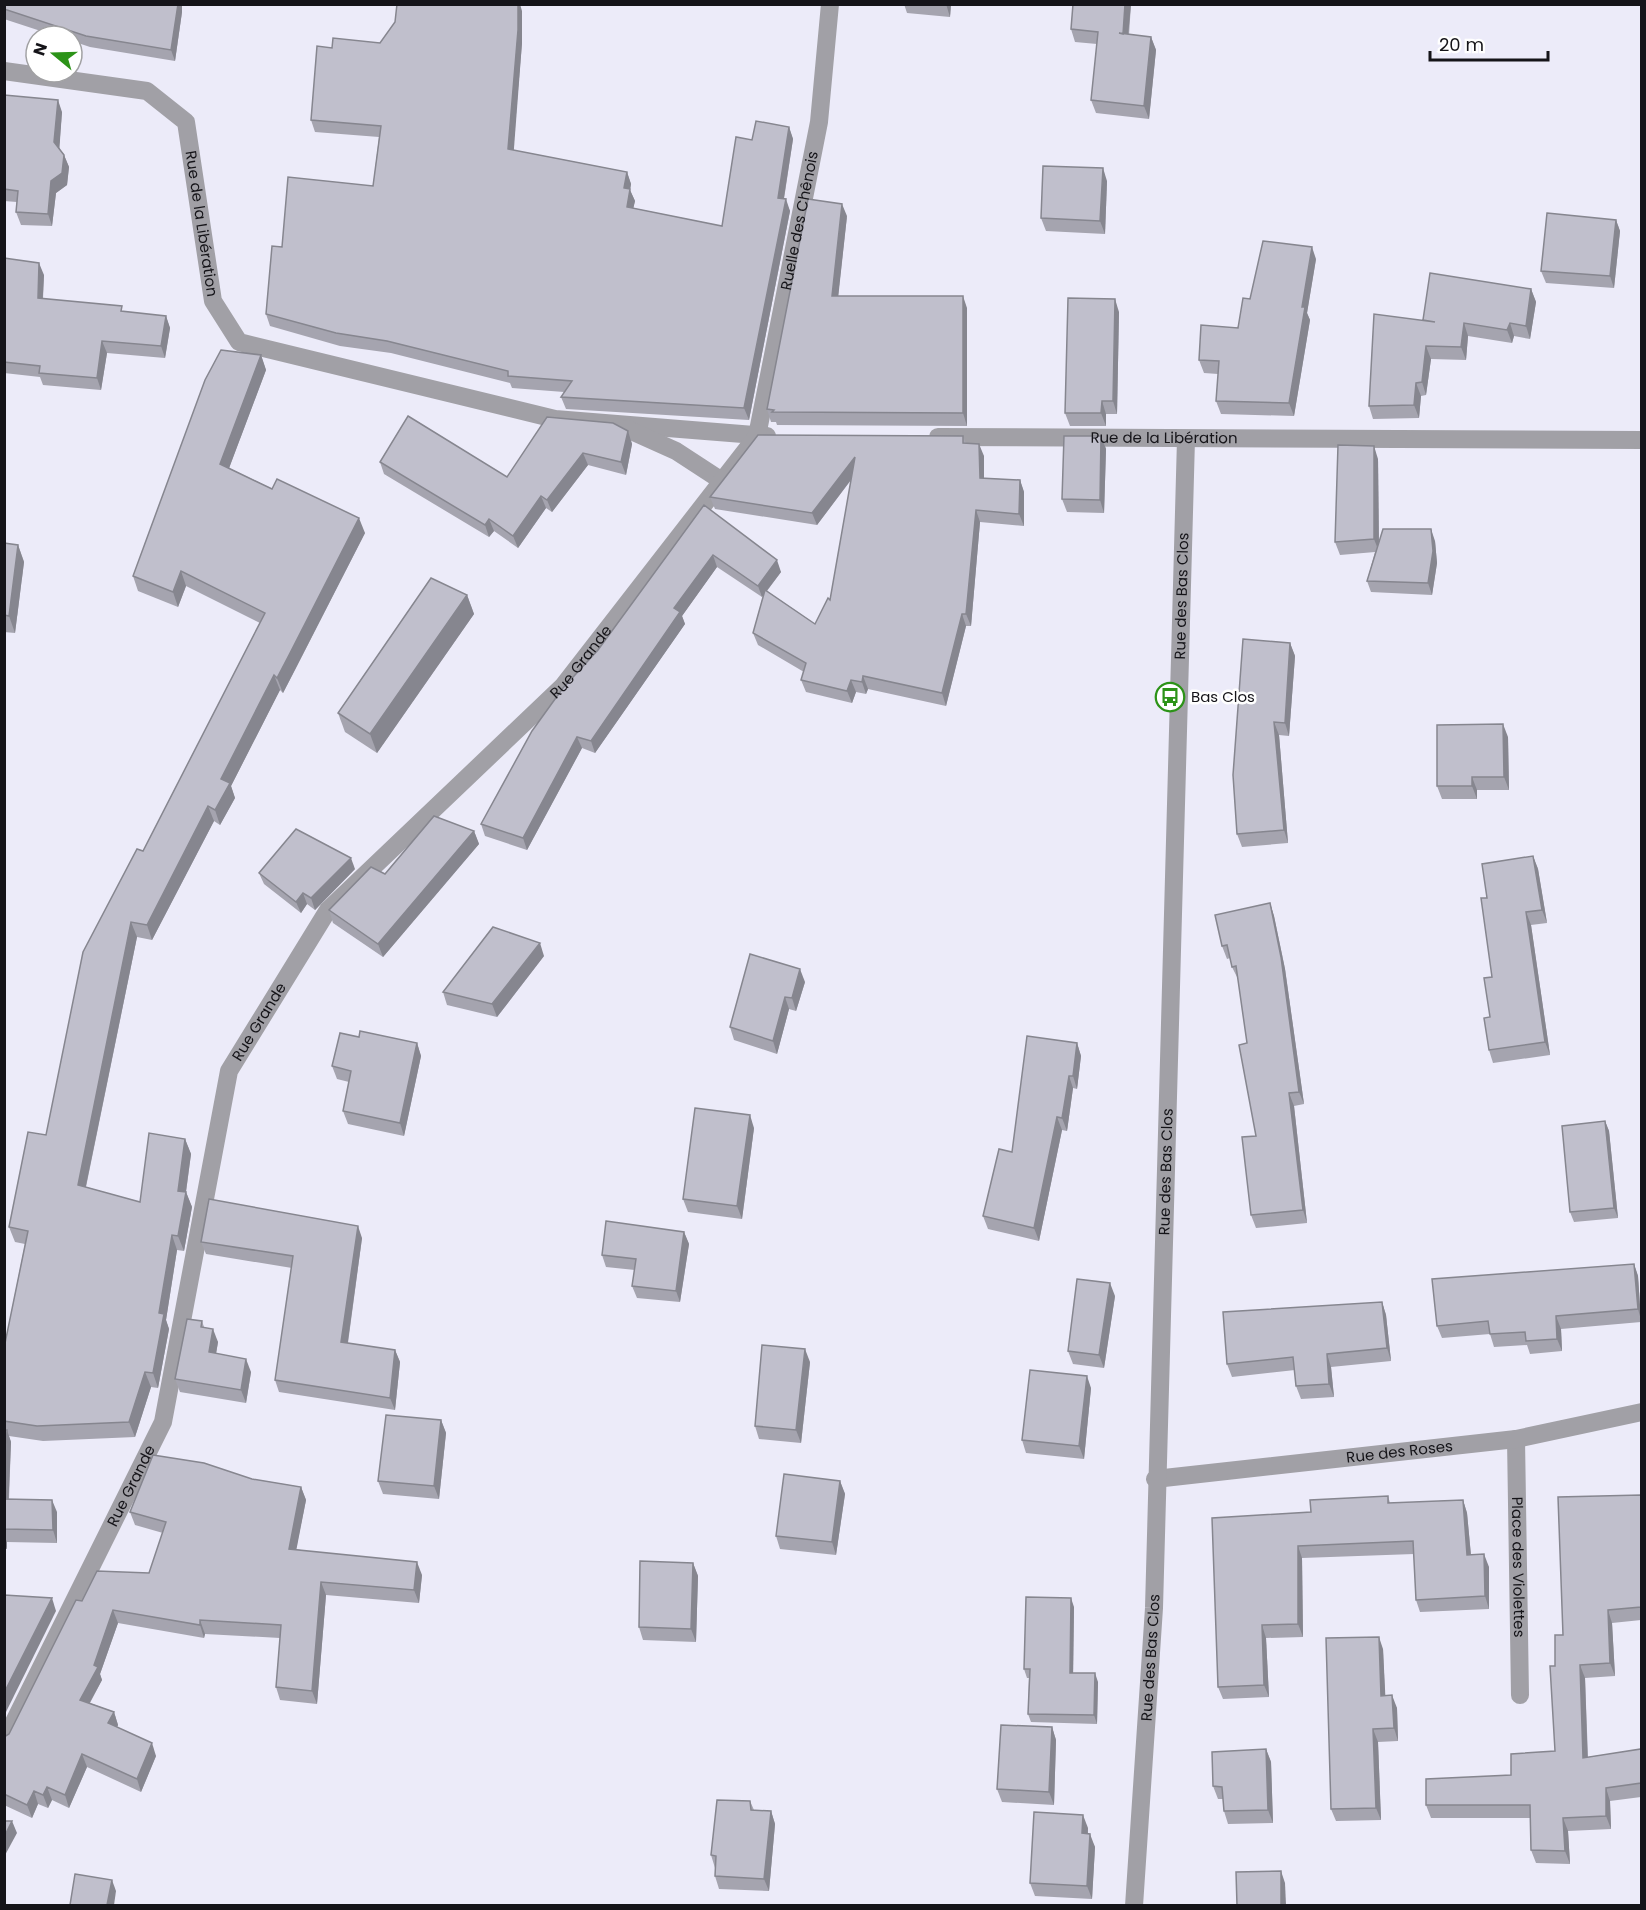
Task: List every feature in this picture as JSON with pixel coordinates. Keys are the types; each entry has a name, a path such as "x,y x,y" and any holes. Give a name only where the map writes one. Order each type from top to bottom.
{"street":[{"name":"Ruelle des Chênois","path":"757,436 819,122 830,4"},
{"name":"Rue de la Libération","path":"4,71 147,91 186,122 213,301 240,342 555,419 757,436 781,436"},
{"name":"Rue de la Libération","path":"615,424 676,451 723,481"},
{"name":"Rue Grande","path":"4,1742 163,1422 229,1071 328,910 563,686 757,436"},
{"name":"Rue de la Libération","path":"924,437 1641,440"},
{"name":"Rue des Bas Clos","path":"1134,1905 1154,1608 1155,1479 1186,439"},
{"name":"Rue des Roses","path":"1155,1479 1516,1439 1641,1412"},
{"name":"Place des Violettes","path":"1516,1439 1520,1695"}],"building":[{"path":"4,4 178,4 171,50 86,36 84,35 84,24 50,24 4,9"},
{"path":"397,4 518,4 508,149 627,172 624,188 630,189 627,207 722,226 736,137 752,140 756,121 789,127 778,198 786,199 744,408 561,397 572,381 508,376 508,371 387,341 336,333 266,314 272,246 282,247 288,177 373,186 381,126 311,120 317,46 332,48 333,38 380,43 395,22"},
{"path":"1073,4 1125,4 1123,34 1151,37 1144,106 1091,100 1098,32 1071,29"},
{"path":"4,95 58,100 54,142 64,155 62,173 51,181 48,214 16,212 18,191 4,189"},
{"path":"1043,166 1103,168 1100,221 1041,218"},
{"path":"808,199 842,204 832,296 963,296 963,413 772,412 774,410 767,409"},
{"path":"1547,213 1616,220 1610,276 1541,271"},
{"path":"1263,241 1312,247 1302,307 1305,307 1289,403 1216,401 1219,361 1199,360 1201,325 1238,328 1243,298 1250,299"},
{"path":"4,258 39,263 38,298 122,306 121,311 166,316 161,346 102,341 97,378 39,373 40,366 4,362"},
{"path":"1430,273 1531,289 1526,326 1510,323 1507,330 1464,323 1461,347 1426,346 1422,382 1416,383 1414,405 1369,406 1374,314 1435,322 1423,320"},
{"path":"1068,298 1115,299 1113,401 1102,401 1101,413 1065,413"},
{"path":"221,350 261,355 220,464 272,489 277,479 359,518 277,678 274,675 221,779 230,783 215,810 208,806 147,925 131,922 78,1185 140,1202 149,1133 185,1139 178,1191 186,1192 178,1236 172,1235 159,1313 164,1314 153,1373 145,1372 129,1422 37,1426 4,1421 4,1348 28,1231 9,1227 28,1132 46,1135 83,952 137,849 143,851 265,613 181,571 173,592 133,576 205,380"},
{"path":"408,416 507,477 547,417 613,423 628,431 621,462 583,453 547,500 541,496 513,536 489,519 485,525 380,462"},
{"path":"758,435 963,436 963,443 979,444 980,478 1020,480 1019,514 976,510 966,614 962,614 942,693 863,676 862,682 851,680 847,691 801,680 806,663 753,633 765,590 815,624 828,598 830,600 855,457 812,513 710,497"},
{"path":"1064,436 1101,436 1100,500 1062,499"},
{"path":"1338,445 1374,446 1374,539 1335,542"},
{"path":"704,505 777,560 758,586 713,555 674,608 680,612 591,741 577,737 523,838 481,824 532,731 563,688 598,650"},
{"path":"1383,529 1431,529 1433,551 1428,583 1367,581"},
{"path":"4,543 18,545 9,616 4,615"},
{"path":"431,578 467,595 370,734 338,713"},
{"path":"1243,639 1290,643 1285,723 1274,722 1284,830 1237,834 1233,775"},
{"path":"1503,724 1504,777 1472,777 1472,786 1437,786 1437,725"},
{"path":"434,816 474,831 378,944 329,910 371,867 385,874"},
{"path":"296,829 351,858 311,898 303,893 296,902 259,873"},
{"path":"1533,856 1542,910 1526,912 1545,1042 1489,1050 1484,1018 1490,1017 1484,978 1492,977 1481,898 1487,898 1482,864"},
{"path":"1270,903 1281,957 1299,1092 1289,1093 1303,1210 1251,1215 1242,1137 1256,1136 1239,1045 1247,1043 1236,966 1232,967 1227,945 1222,946 1215,915"},
{"path":"493,927 540,943 492,1004 443,992"},
{"path":"750,954 800,969 792,998 785,997 773,1041 730,1027"},
{"path":"360,1031 417,1043 400,1123 343,1111 351,1071 332,1066 340,1033 359,1037"},
{"path":"1027,1036 1077,1043 1073,1076 1069,1076 1062,1118 1057,1117 1034,1228 983,1216 999,1149 1012,1152"},
{"path":"695,1108 750,1115 737,1206 683,1199"},
{"path":"1605,1121 1614,1208 1570,1212 1562,1126"},
{"path":"209,1199 358,1226 341,1342 395,1350 390,1398 275,1380 293,1256 201,1242"},
{"path":"606,1221 684,1232 676,1291 632,1286 636,1259 602,1255"},
{"path":"1634,1264 1638,1309 1556,1316 1557,1339 1526,1341 1525,1332 1490,1334 1488,1321 1437,1326 1432,1279"},
{"path":"1077,1279 1110,1283 1099,1355 1068,1351"},
{"path":"1382,1302 1387,1348 1327,1354 1329,1384 1296,1386 1293,1357 1227,1364 1223,1312"},
{"path":"187,1319 202,1321 201,1327 213,1329 209,1352 246,1359 241,1390 175,1379"},
{"path":"762,1345 805,1349 796,1430 755,1426"},
{"path":"1030,1370 1087,1376 1079,1446 1022,1440"},
{"path":"386,1415 441,1420 434,1486 378,1481"},
{"path":"4,1430 7,1430 4,1481"},
{"path":"153,1455 204,1463 252,1479 301,1487 289,1549 417,1562 414,1590 321,1582 312,1691 276,1687 281,1625 200,1620 200,1625 113,1610 94,1665 98,1667 80,1700 114,1712 108,1723 152,1743 137,1779 82,1754 65,1795 47,1787 43,1795 34,1791 27,1805 4,1794 4,1737 9,1734 76,1600 82,1601 97,1571 149,1573 166,1522 130,1512"},
{"path":"784,1474 840,1481 832,1542 776,1536"},
{"path":"1641,1495 1641,1607 1608,1610 1610,1663 1580,1665 1583,1758 1641,1749 1641,1783 1606,1788 1606,1816 1563,1818 1565,1851 1531,1850 1530,1805 1426,1805 1426,1779 1511,1775 1511,1754 1555,1751 1550,1666 1555,1666 1555,1635 1563,1635 1558,1497"},
{"path":"1388,1496 1388,1503 1463,1500 1467,1555 1484,1554 1485,1596 1416,1600 1413,1541 1298,1546 1298,1624 1262,1625 1264,1685 1218,1687 1212,1518 1311,1512 1310,1500"},
{"path":"4,1499 52,1500 53,1530 4,1529"},
{"path":"640,1561 693,1563 691,1629 639,1627"},
{"path":"4,1595 52,1598 4,1693"},
{"path":"1026,1597 1071,1598 1070,1673 1095,1673 1094,1715 1028,1714 1030,1669 1024,1669"},
{"path":"1379,1637 1381,1696 1392,1695 1394,1728 1373,1729 1376,1808 1331,1809 1326,1638"},
{"path":"1001,1725 1052,1727 1049,1792 997,1789"},
{"path":"1266,1749 1268,1810 1224,1811 1222,1787 1213,1786 1212,1752"},
{"path":"717,1800 750,1801 751,1810 771,1811 764,1879 715,1876 716,1856 711,1855"},
{"path":"1034,1812 1083,1815 1082,1833 1090,1834 1087,1886 1030,1883"},
{"path":"4,1821 12,1821 4,1837"},
{"path":"1281,1871 1281,1905 1237,1905 1236,1872"},
{"path":"75,1874 112,1880 107,1905 70,1905"}],"place":[{"name":"Bas Clos","path":"1170,697"}]}
